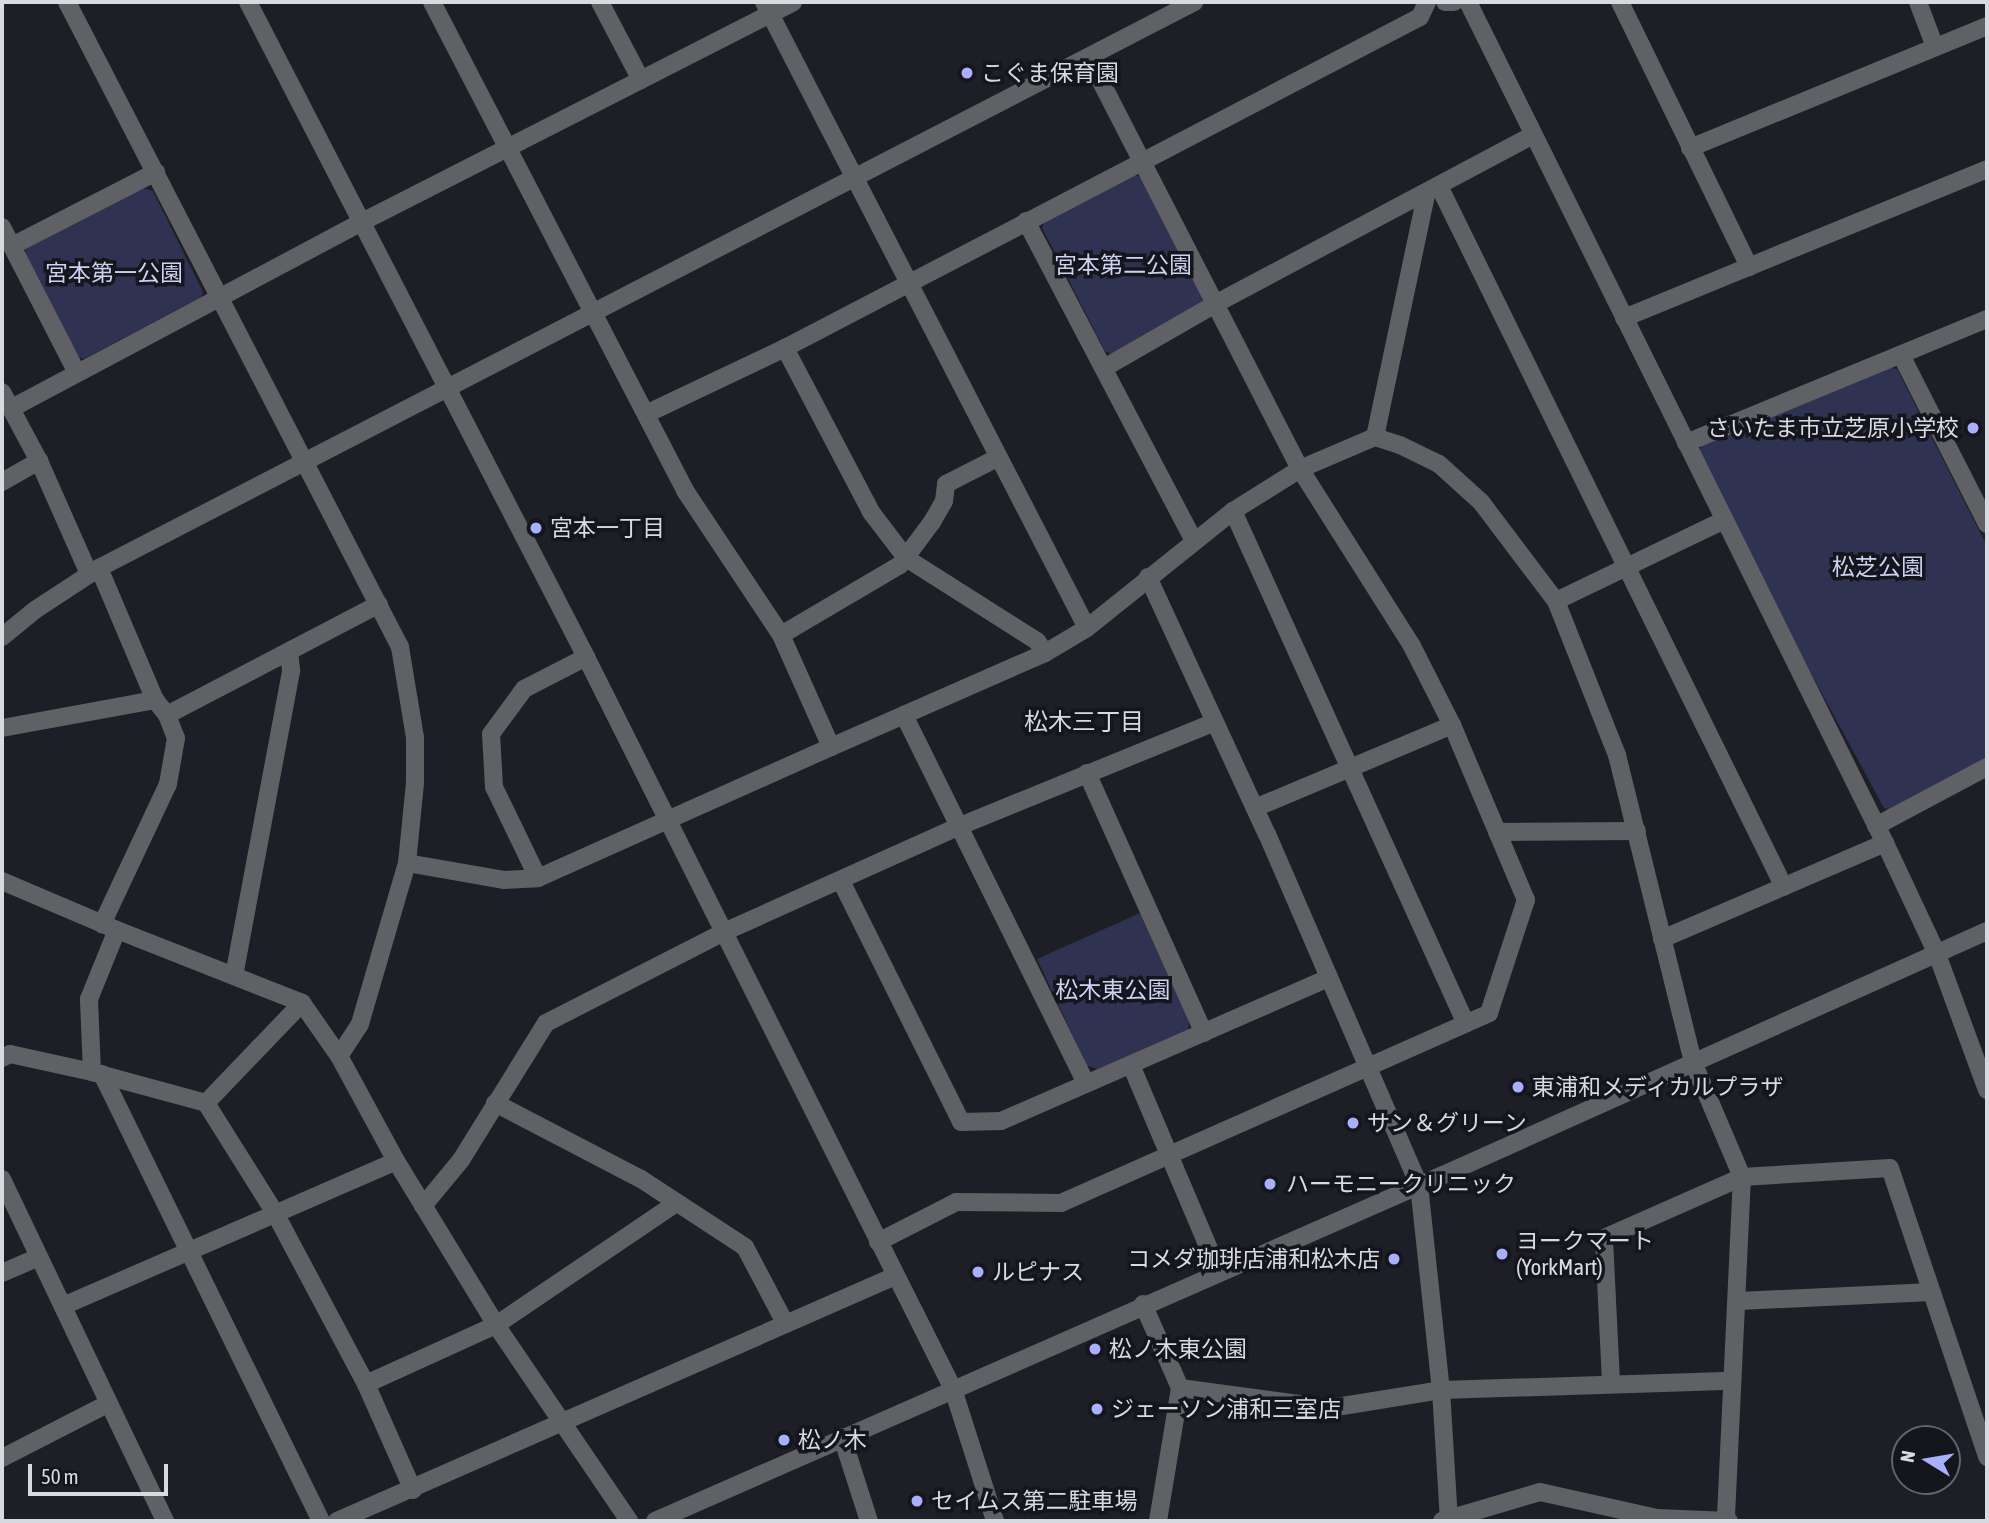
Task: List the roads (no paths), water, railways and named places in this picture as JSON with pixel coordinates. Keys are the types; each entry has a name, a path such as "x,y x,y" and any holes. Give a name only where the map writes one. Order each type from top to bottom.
{"street":[{"path":"67,2 400,647 415,738 415,783 407,863 360,1024 339,1056"},
{"path":"248,2 586,657 953,1389 995,1521"},
{"path":"432,2 686,492 781,635 831,747"},
{"path":"600,2 641,80"},
{"path":"12,408 76,371 641,80 767,8 793,2"},
{"path":"2,637 94,571 1194,2"},
{"path":"646,414 785,348 1142,160 1420,18 1427,2"},
{"path":"1445,2 1454,2"},
{"path":"1468,2 1885,843 1937,954 1987,1090"},
{"path":"1641,2 1622,5 1749,267"},
{"path":"1918,2 1935,47"},
{"path":"767,8 1087,628"},
{"path":"1690,148 1987,26"},
{"path":"878,1242 956,1202 1061,1203 1489,1013 1526,900 1452,725 1412,646 1300,469 1217,303 1088,57"},
{"path":"1104,368 1217,303 1533,135"},
{"path":"1624,318 1987,169"},
{"path":"12,246 156,172"},
{"path":"1375,437 1432,190"},
{"path":"1432,190 1628,567 1783,887"},
{"path":"1026,221 1194,541"},
{"path":"2,227 76,371"},
{"path":"1686,443 1987,318"},
{"path":"785,348 870,512 906,558 1037,641 1045,653"},
{"path":"1901,355 1987,524"},
{"path":"2,392 94,571 155,700 167,715 176,738 168,784 110,927 89,999 97,1073 321,1521"},
{"path":"407,863 504,880 538,878 1045,653 1087,628 1148,578 1194,541 1233,511 1300,469 1375,437 1400,445 1439,464 1481,502 1556,601 1617,755 1693,1062 1742,1177 1728,1521 1657,1518 1540,1492 1447,1520 1441,1390 1419,1185 1255,808 1148,578"},
{"path":"781,635 906,558 944,501 946,484 999,457"},
{"path":"2,482 39,461"},
{"path":"1233,511 1466,1024"},
{"path":"1556,601 1724,520"},
{"path":"167,715 379,604"},
{"path":"234,976 291,670 289,651"},
{"path":"538,878 494,788 491,734 524,689 586,657"},
{"path":"2,728 155,700"},
{"path":"904,715 1086,1084"},
{"path":"423,1206 461,1160 545,1023 724,932 960,826 1215,722"},
{"path":"1255,808 1452,725"},
{"path":"1876,827 1987,767"},
{"path":"1087,773 1204,1032"},
{"path":"1497,832 1637,831"},
{"path":"1662,939 1885,843"},
{"path":"2,881 302,1003 339,1056 396,1161 496,1325 629,1521"},
{"path":"841,881 961,1122 1001,1121 1329,978"},
{"path":"655,1521 1143,1304 1419,1185 1987,931"},
{"path":"206,1103 302,1003"},
{"path":"2,1058 10,1054 97,1073 206,1103 275,1213 366,1384 413,1490"},
{"path":"1131,1065 1219,1272"},
{"path":"495,1103 641,1179 745,1247 785,1323"},
{"path":"63,1306 396,1161"},
{"path":"1611,1382 1604,1238 1742,1177 1891,1168 1987,1457"},
{"path":"2,1179 165,1521"},
{"path":"366,1384 496,1325 676,1203"},
{"path":"2,1273 39,1256"},
{"path":"337,1521 562,1425 895,1276"},
{"path":"1739,1301 1932,1292"},
{"path":"1143,1304 1180,1388 1158,1521"},
{"path":"1180,1388 1330,1408 1441,1390 1611,1382 1732,1381"},
{"path":"4,1452 109,1403"},
{"path":"842,1437 869,1521"},
{"path":"1592,1504 1602,1521"}],"place":[{"name":"こぐま保育園","path":"967,73"},
{"name":"さいたま市立芝原小学校","path":"1973,428"},
{"name":"宮本一丁目","path":"536,528"},
{"name":"東浦和メディカルプラザ","path":"1518,1087"},
{"name":"サン＆グリーン","path":"1353,1123"},
{"name":"ハーモニークリニック","path":"1270,1184"},
{"name":"ヨークマート (YorkMart)","path":"1502,1254"},
{"name":"コメダ珈琲店浦和松木店","path":"1394,1259"},
{"name":"ルピナス","path":"978,1272"},
{"name":"松ノ木東公園","path":"1095,1349"},
{"name":"ジェーソン浦和三室店","path":"1097,1409"},
{"name":"松ノ木","path":"784,1440"},
{"name":"セイムス第二駐車場","path":"917,1501"}],"district":[{"name":"松木三丁目","path":"1084,722"}],"park label":[{"name":"宮本第二公園","path":"1123,265"},
{"name":"宮本第一公園","path":"114,273"},
{"name":"松芝公園","path":"1878,567"},
{"name":"松木東公園","path":"1113,990"}]}
